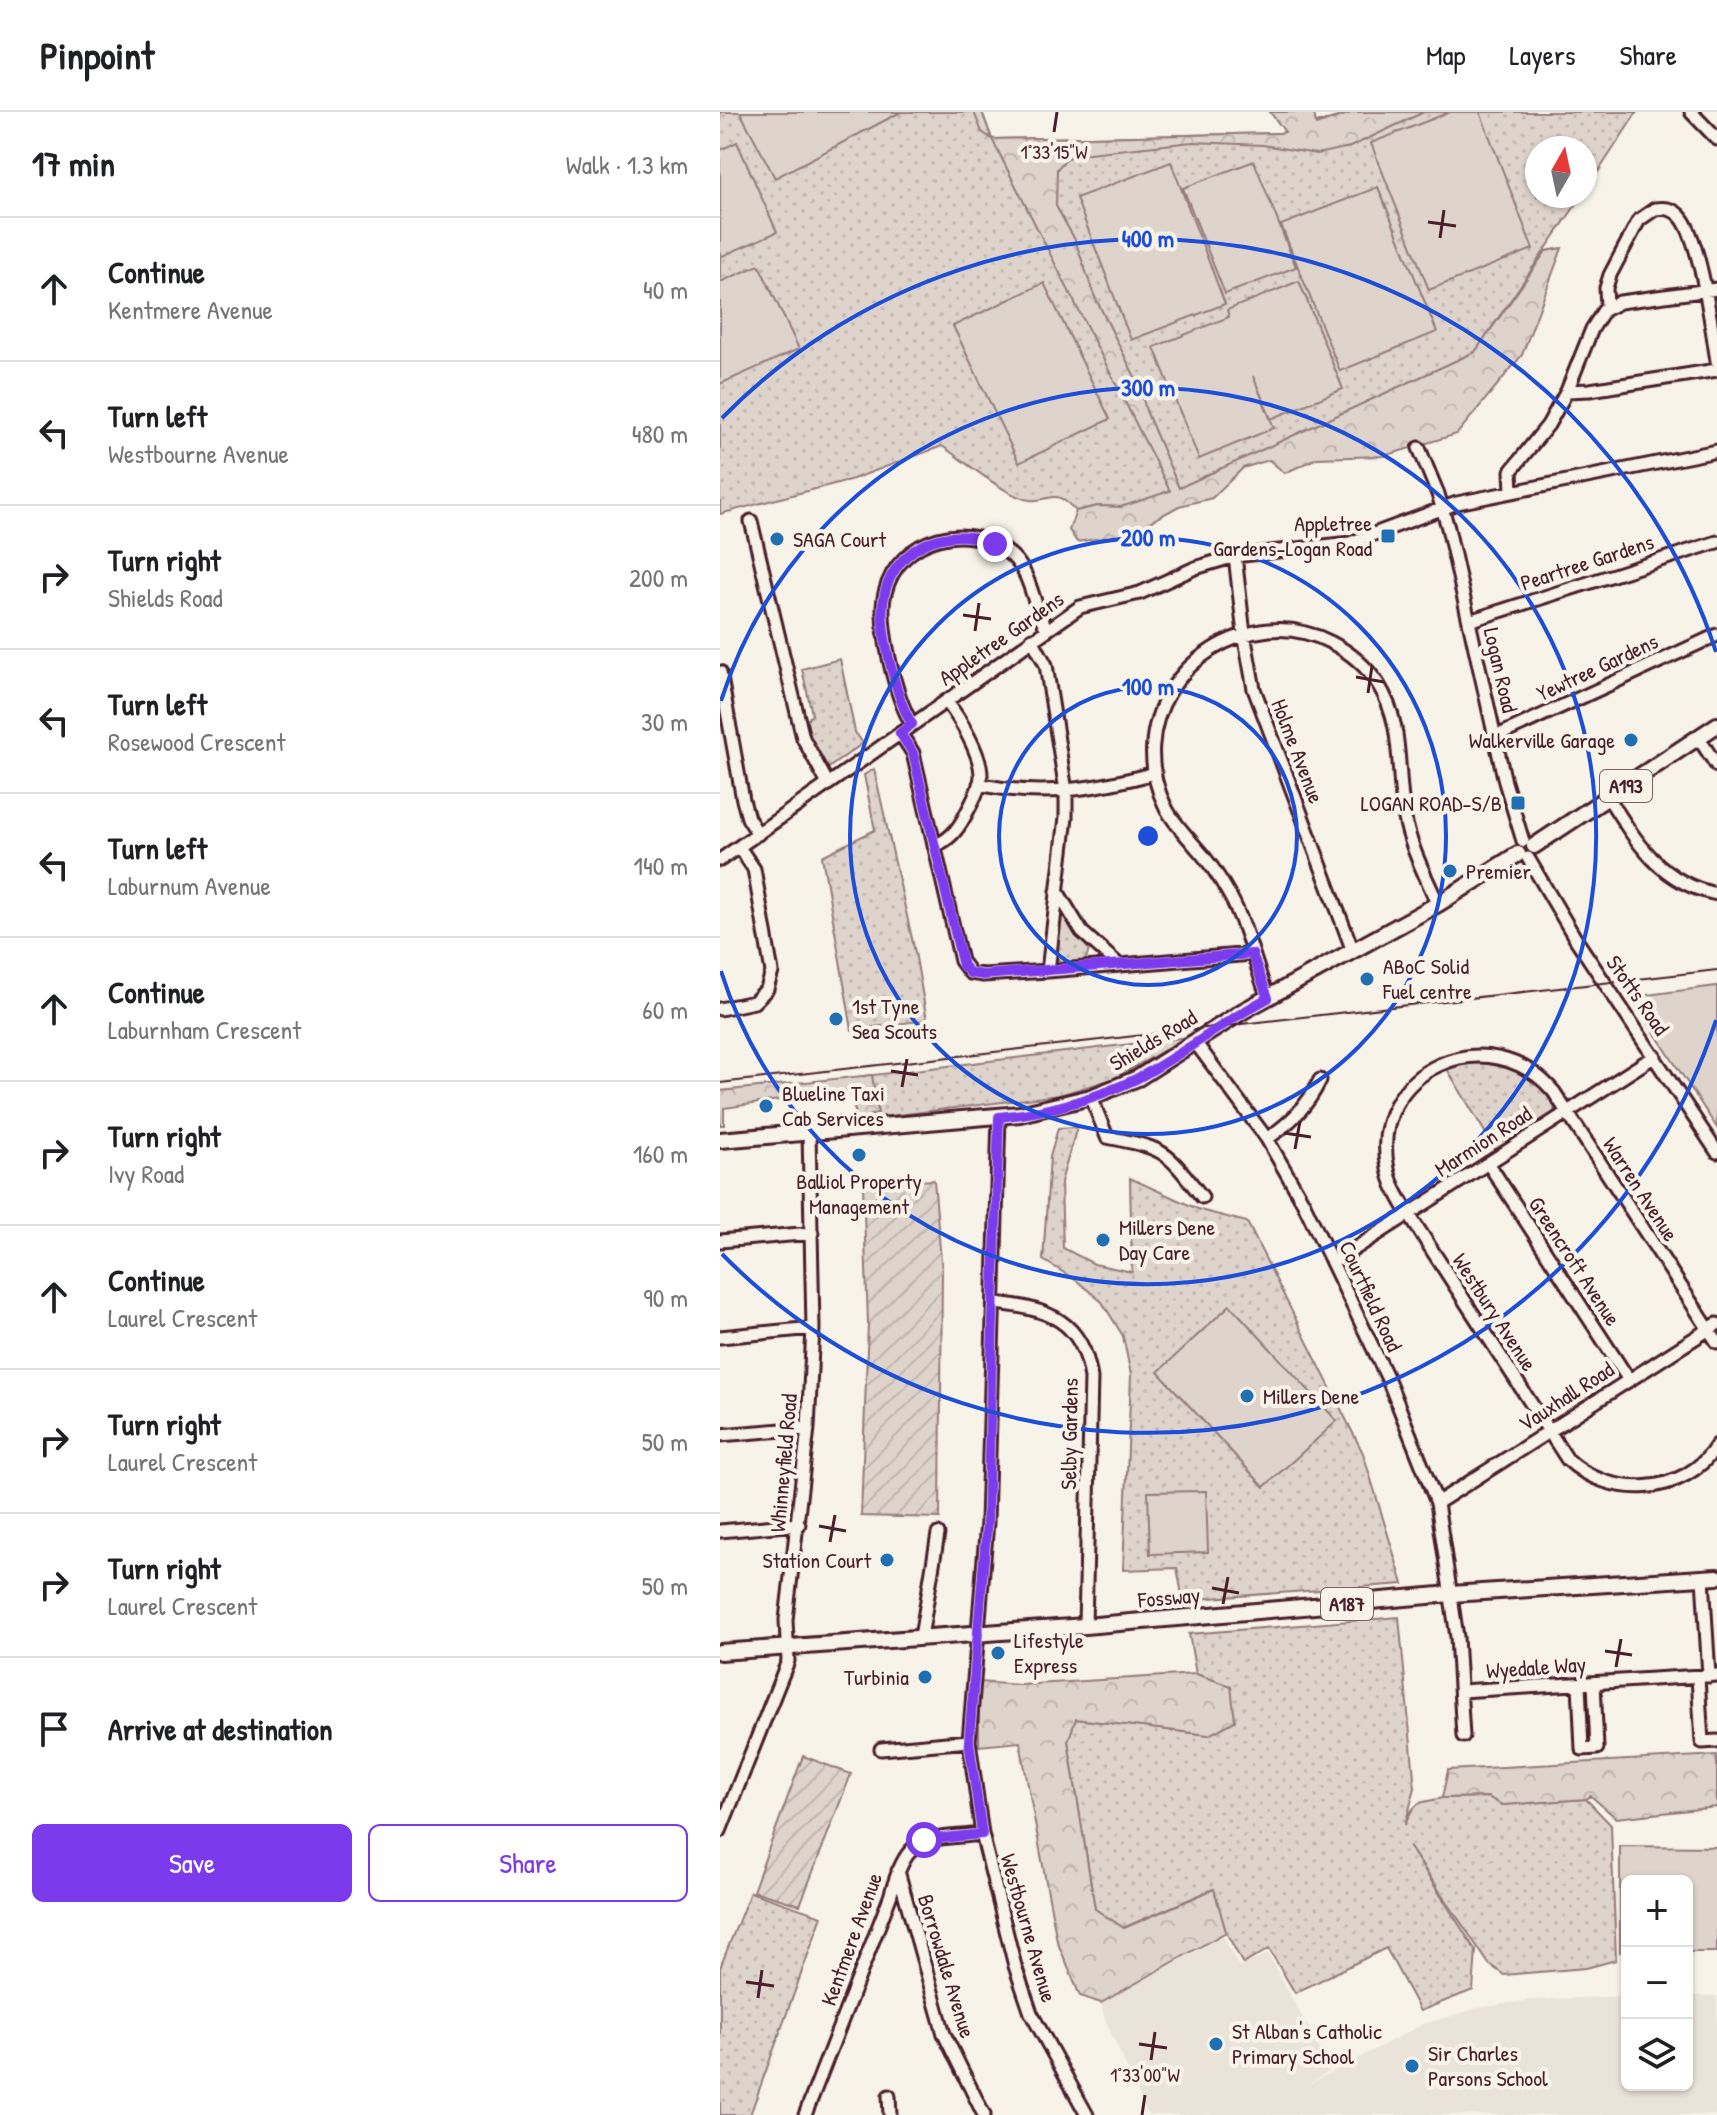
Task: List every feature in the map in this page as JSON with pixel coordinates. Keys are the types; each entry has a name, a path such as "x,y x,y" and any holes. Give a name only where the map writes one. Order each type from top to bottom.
{"main road":[{"name":"Shields Road","path":"720,1140 999,1117 1039,1111 1091,1097 1138,1078 1268,998 1438,904 1717,725"},
{"name":"Fossway","path":"720,1652 1085,1626 1451,1594 1710,1577"}],"street":[{"path":"1691,112 1717,139"},
{"path":"1607,307 1606,288 1610,275 1639,220 1647,212 1659,208 1675,212 1683,221 1712,290 1717,361"},
{"path":"1512,491 1511,471 1542,434 1567,391 1592,329 1607,307 1620,302 1712,290"},
{"path":"1567,391 1717,370"},
{"name":"Logan Road","path":"1419,448 1442,507 1512,808 1526,850"},
{"name":"Appletree Gardens","path":"720,860 1080,607 1140,593 1195,568 1235,556 1350,543 1442,507 1717,451"},
{"path":"751,521 805,744 828,784"},
{"path":"912,724 900,698 882,613 885,589 892,574 912,551 928,542 954,536 974,537 995,544 1025,572 1039,615 1047,629"},
{"name":"Peartree Gardens","path":"1469,621 1717,542"},
{"name":"Holme Avenue","path":"1235,556 1244,634 1259,704 1353,951"},
{"path":"771,605 786,602"},
{"path":"1268,998 1231,897 1166,808 1155,773 1153,754 1162,706 1173,686 1201,655 1226,640 1279,629 1309,634 1346,651 1377,683 1397,731 1407,830 1438,904"},
{"name":"Yewtree Gardens","path":"1495,737 1717,635"},
{"path":"1032,639 1046,665 1066,791 1048,971"},
{"path":"720,672 745,810 758,834"},
{"path":"934,846 955,833 979,784 981,773 958,716 946,701"},
{"path":"900,733 913,753 961,961 967,970 976,975 1048,971 1252,954"},
{"path":"1698,737 1717,766"},
{"path":"979,784 1002,789 1066,791 1155,773"},
{"path":"1608,797 1637,842 1656,864 1687,885 1717,894"},
{"path":"720,1009 754,1002 767,989 772,972 754,869 739,847"},
{"name":"Stotts Road","path":"1526,850 1575,938 1717,1152"},
{"path":"1057,890 1082,932 1119,965"},
{"name":"Courtfield Road","path":"1195,1042 1267,1139 1334,1262 1387,1377 1437,1503 1451,1594"},
{"name":"Warren Avenue","path":"1408,1213 1388,1170 1387,1130 1404,1093 1413,1082 1453,1058 1478,1055 1515,1062 1536,1073 1567,1111 1713,1327 1717,1342"},
{"name":"Marmion Road","path":"1334,1262 1655,1056"},
{"path":"1267,1139 1297,1117 1320,1080"},
{"path":"1091,1097 1107,1137 1155,1147 1172,1158 1202,1197"},
{"name":"Westbourne Avenue","path":"999,1117 987,1522 969,1741 982,1834 1022,1989 1045,2039 1087,2115"},
{"name":"Whinneyfield Road","path":"720,1831 788,1661 786,1620 808,1428 813,1328 809,1132"},
{"name":"Greencroft Avenue","path":"1488,1163 1629,1380"},
{"name":"Westbury Avenue","path":"1408,1213 1548,1432 1576,1468 1607,1484 1652,1486 1676,1479 1695,1468 1716,1448"},
{"path":"720,1241 812,1233"},
{"name":"Selby Gardens","path":"995,1303 1041,1310 1062,1320 1073,1332 1088,1359 1091,1378 1085,1626"},
{"name":"Vauxhall Road","path":"1437,1503 1713,1327"},
{"path":"720,1337 813,1328"},
{"path":"720,1435 808,1428"},
{"path":"720,1531 799,1524"},
{"path":"921,1637 938,1534"},
{"path":"1710,1577 1708,1676 1702,1742 1717,1741"},
{"name":"Wyedale Way","path":"1451,1594 1463,1736"},
{"name":"Wyedale Way","path":"1461,1691 1708,1676"},
{"path":"1579,1684 1582,1749 1597,1748 1594,1683"},
{"path":"881,1749 969,1741"},
{"name":"Kentmere Avenue","path":"805,2115 898,1870 912,1848 924,1840 982,1834"},
{"name":"Borrowdale Avenue","path":"898,1870 944,2034 984,2115"},
{"path":"889,2096 890,2115"}],"shaded area":[{"path":"1223,1936 1239,1967 1268,1954 1331,2070 1307,2085 1423,2024 1479,2008 1529,2000 1621,1996 1621,2091 1693,2091 1693,1996 1717,1996 1717,2115 1148,2115 1104,2017 1101,2003"}],"green space":[{"path":"720,112 982,112 992,139 1281,133 1355,112 1637,112 1597,174 1597,136 1525,136 1525,208 1574,208 1475,352 1171,492 1121,507 1098,506 1076,511 1057,497 1030,500 1010,493 942,446 853,479 720,514"},
{"path":"740,112 901,112 775,178"},
{"path":"974,112 982,112 992,139 982,132"},
{"path":"1270,112 1314,112 1316,125 1354,112 1424,112 1350,147 1316,154 1263,145 1193,142 1089,153 1067,158 1057,169 1056,206 1075,240 1094,295 1140,387 1146,411 1179,488 1475,352 1546,251 1562,248 1522,355 1457,434 1384,456 1317,458 1285,473 1269,460 1243,468 1212,498 1179,506 1128,534 1077,542 1069,530 1076,511 1098,506 1121,507 1170,491 992,139 1281,133 1285,132"},
{"path":"1450,112 1480,112 1533,249 1429,290 1371,143"},
{"path":"737,142 777,232 720,257 720,150"},
{"path":"1254,161 1296,267 1225,294 1183,188"},
{"path":"1171,162 1225,304 1131,340 1076,198"},
{"path":"1378,187 1437,332 1340,371 1281,225"},
{"path":"759,265 799,349 720,384 720,282"},
{"path":"1299,281 1343,389 1271,419 1253,376 1274,428 1199,459 1154,347 1229,317 1227,310"},
{"path":"1044,283 1110,419 1019,463 953,326"},
{"path":"840,659 855,732 863,743 827,769 815,752 806,722 812,714 802,669"},
{"path":"874,769 927,1020 852,1030 822,856 875,830 864,775"},
{"path":"1063,916 1089,950 1081,964 1063,966 1054,953 1059,918"},
{"path":"1717,986 1717,1128 1631,997"},
{"path":"1189,1037 1113,1079 1059,1095 857,1120 848,1078"},
{"path":"1469,1061 1506,1066 1527,1076 1555,1102 1554,1114 1497,1152 1447,1069"},
{"path":"872,1075 878,1113 857,1120 850,1090 724,1108 724,1125 720,1125 720,1091"},
{"path":"1077,1127 1061,1182 1063,1248 1094,1264 1132,1272 1130,1178 1200,1210 1247,1222 1363,1453 1403,1584 1183,1600 1177,1568 1123,1570 1131,1375 1123,1336 1102,1302 1076,1280 1043,1260 1050,1157 1058,1128"},
{"path":"934,1180 942,1272 940,1518 861,1516 868,1323 863,1184"},
{"name":"Millers Dene","path":"1230,1305 1337,1421 1264,1487 1158,1372"},
{"path":"1206,1491 1208,1552 1150,1554 1148,1492"},
{"path":"1399,1617 1415,1788 1405,1825 1411,1811 1419,1803 1442,1798 1488,1797 1502,1805 1586,1799 1611,1825 1616,1960 1586,1968 1504,1975 1489,1964 1409,1846 1476,1951 1473,1990 1420,2011 1386,1948 1295,1993 1269,1949 1243,1964 1226,1932 1213,1889 1123,1928 1095,1909 1068,1741 1075,1719 1209,1735 1231,1686 1196,1674 1189,1634"},
{"path":"1196,1674 1231,1686 1235,1721 1209,1735 1076,1719 1068,1741 1095,1909 1124,1928 1214,1889 1226,1932 1101,2003 1080,1996 1057,1941 1020,1742 979,1746 979,1682 1020,1685"},
{"path":"1717,1755 1717,1807 1616,1818 1591,1796 1586,1799 1502,1805 1488,1797 1442,1798 1448,1770"},
{"path":"803,1756 851,1774 800,1905 753,1891"},
{"path":"1620,1846 1717,1847 1717,1952 1693,1952 1693,1875 1621,1875 1620,1952"},
{"path":"750,1892 822,1916 750,2115 720,2115 720,1968"}],"tram line":[{"path":"720,1083 1717,970"}],"place":[{"name":"Appletree Gardens-Logan Road","path":"1388,536"},
{"name":"SAGA Court","path":"777,539"},
{"name":"Walkerville Garage","path":"1631,740"},
{"name":"LOGAN ROAD-S/B","path":"1518,803"},
{"name":"Premier","path":"1450,871"},
{"name":"ABoC Solid Fuel centre","path":"1367,979"},
{"name":"1st Tyne Sea Scouts","path":"836,1019"},
{"name":"Blueline Taxi Cab Services","path":"766,1106"},
{"name":"Balliol Property Management","path":"859,1155"},
{"name":"Millers Dene Day Care","path":"1103,1240"},
{"name":"Millers Dene","path":"1247,1396"},
{"name":"Station Court","path":"887,1560"},
{"name":"Lifestyle Express","path":"998,1653"},
{"name":"Turbinia","path":"925,1677"},
{"name":"St Alban's Catholic Primary School","path":"1216,2044"},
{"name":"Sir Charles Parsons School","path":"1412,2066"}],"route":[{"path":"924,1840 982,1834 969,1741 987,1522 999,1117 1066,1105 1116,1088 1167,1061 1213,1029 1268,998 1252,954 983,975 970,973 963,966 913,753 900,733 912,724 900,698 884,629 883,604 885,589 896,568 920,546 954,536 974,537 995,544"}]}
